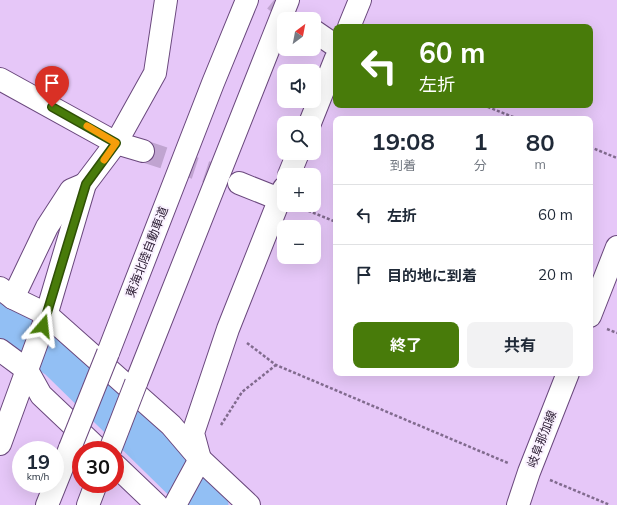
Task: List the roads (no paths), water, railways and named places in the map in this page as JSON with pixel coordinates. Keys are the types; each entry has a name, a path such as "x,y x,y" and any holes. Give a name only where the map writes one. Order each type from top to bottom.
{"main road":[{"path":"0,444 44,320 86,184 116,143 155,73 166,0"},
{"name":"東海北陸自動車道","path":"48,505 247,0"},
{"path":"113,441 288,0"},
{"path":"350,24 360,0"},
{"path":"321,36 333,44"},
{"path":"313,116 333,66"},
{"path":"0,79 116,143 143,151"},
{"path":"239,183 277,194"},
{"path":"86,184 71,190 7,293 44,320 171,425 200,459 249,505"},
{"path":"124,471 170,504 200,459 193,433 228,328 279,212"},
{"path":"593,308 617,247"},
{"path":"0,350 29,365 41,395 90,441"},
{"name":"岐阜那加線","path":"518,505 529,472 567,376"},
{"path":"88,505 93,493"}],"waterway":[{"path":"0,319 59,359 208,505"}],"tunnel":[{"path":"274,0 289,12"},
{"path":"143,151 237,182"}]}
